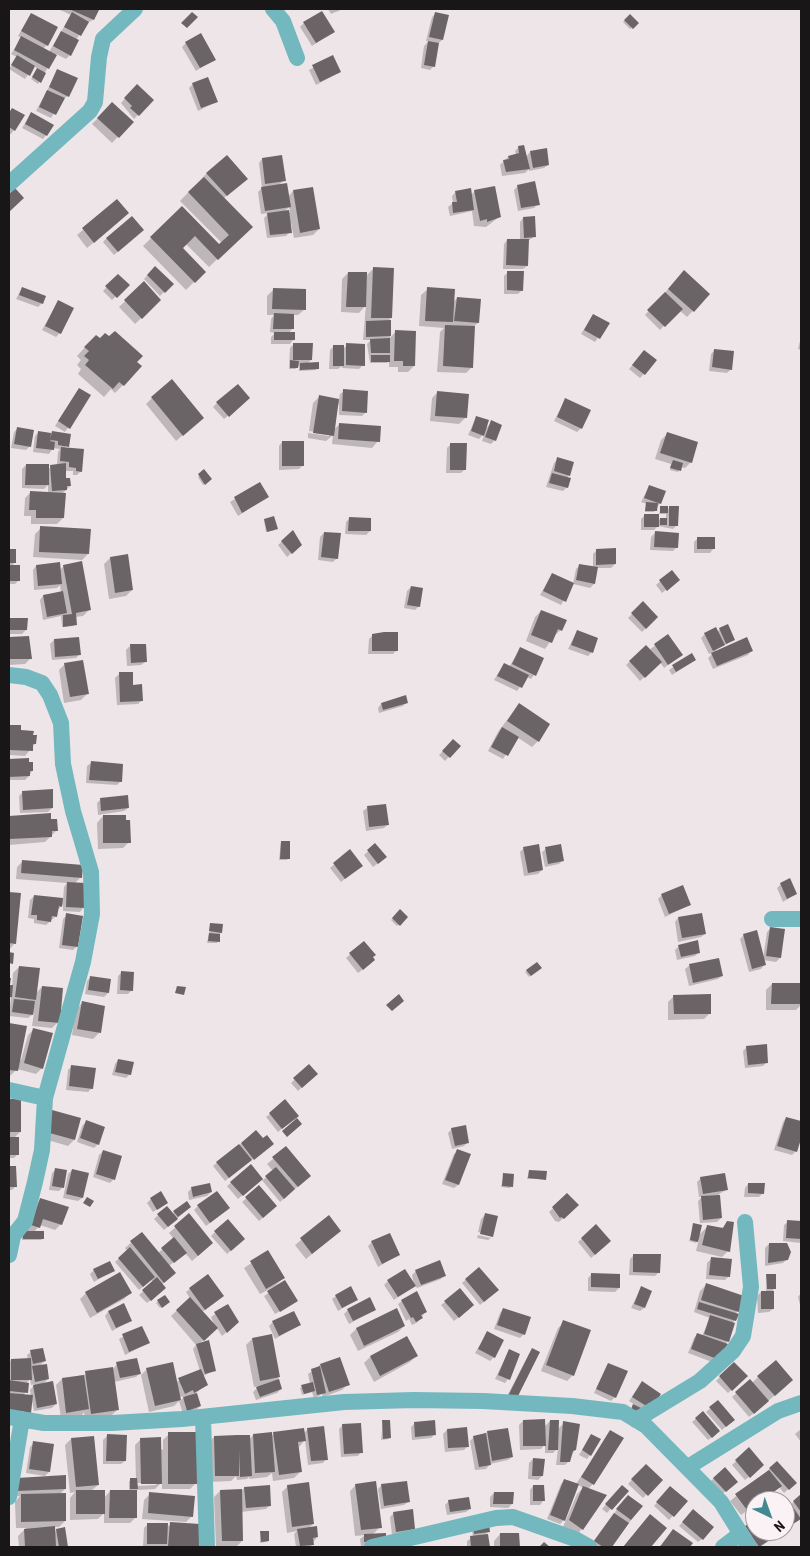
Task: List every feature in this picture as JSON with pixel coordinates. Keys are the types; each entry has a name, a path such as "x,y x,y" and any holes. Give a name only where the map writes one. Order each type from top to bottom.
{"street":[{"path":"9,184 90,111 95,102 98,57 103,39 112,28 127,18 135,9"},
{"path":"273,9 282,21 297,58"},
{"path":"9,675 42,682 50,695 61,723 65,774 90,872 92,914 85,953 45,1098 42,1150 35,1182 25,1221 13,1236 9,1255"},
{"path":"772,919 801,919"},
{"path":"9,1090 45,1098"},
{"path":"636,1420 700,1381 733,1351 743,1336 750,1287 745,1222"},
{"path":"9,1497 15,1418 44,1423 112,1423 203,1417 344,1402 414,1400 572,1406 624,1412 646,1426 721,1502 745,1540 723,1547"},
{"path":"688,1467 778,1411 801,1404"},
{"path":"203,1417 207,1547"},
{"path":"372,1547 496,1518 513,1517 575,1539 589,1547"}],"building":[{"path":"69,9 97,9 99,10 94,20"},
{"path":"322,11 335,32 316,43 303,22"},
{"path":"72,12 89,22 81,36 64,27"},
{"path":"192,12 198,17 187,28 181,23"},
{"path":"435,12 449,15 443,40 429,37"},
{"path":"31,13 58,27 48,46 21,31"},
{"path":"630,14 639,23 633,29 624,20"},
{"path":"61,31 79,40 71,56 53,46"},
{"path":"201,33 216,60 200,68 185,42"},
{"path":"21,36 57,55 49,69 14,50"},
{"path":"428,41 439,43 435,67 424,65"},
{"path":"17,55 35,66 30,76 11,65"},
{"path":"333,55 341,72 320,82 312,65"},
{"path":"37,68 46,73 41,83 32,77"},
{"path":"57,69 78,78 69,97 49,87"},
{"path":"208,77 218,102 201,108 192,83"},
{"path":"137,84 154,100 139,116 130,108 132,106 124,98"},
{"path":"47,90 65,98 56,115 39,107"},
{"path":"112,102 134,122 119,138 97,118"},
{"path":"12,108 25,115 15,131 9,127 9,113"},
{"path":"31,112 54,125 47,136 25,124"},
{"path":"524,145 530,169 506,172 503,160 509,159 508,156 519,153 518,146"},
{"path":"547,148 549,165 533,168 530,151"},
{"path":"227,155 248,179 227,196 206,173"},
{"path":"282,155 286,181 265,184 262,158"},
{"path":"204,177 253,227 218,260 195,236 183,248 206,272 195,283 150,237 182,206 219,244 229,235 188,192"},
{"path":"535,181 540,205 521,208 517,185"},
{"path":"287,183 291,207 265,211 261,187"},
{"path":"495,186 501,217 487,222 487,219 480,221 474,190"},
{"path":"313,187 320,229 300,233 293,190"},
{"path":"15,188 24,198 9,212 9,194"},
{"path":"471,188 474,210 453,213 452,202 457,202 455,191"},
{"path":"117,199 129,213 94,243 82,228"},
{"path":"289,210 292,233 270,235 267,213"},
{"path":"132,216 144,230 118,252 106,238"},
{"path":"535,216 536,237 524,238 523,217"},
{"path":"507,239 529,239 528,266 506,265"},
{"path":"155,266 174,284 165,293 147,275"},
{"path":"373,267 394,268 392,318 371,318"},
{"path":"684,270 710,294 694,312 668,289"},
{"path":"507,271 524,271 523,291 507,290"},
{"path":"348,272 367,272 366,307 346,307"},
{"path":"118,274 130,285 117,298 105,286"},
{"path":"144,281 161,300 142,319 124,300"},
{"path":"22,287 46,296 43,304 19,295"},
{"path":"427,287 455,289 453,322 425,321"},
{"path":"273,288 306,289 306,310 272,309"},
{"path":"665,292 683,309 665,327 647,310"},
{"path":"457,297 481,299 479,323 454,321"},
{"path":"58,300 74,308 61,334 45,326"},
{"path":"274,313 294,314 294,329 273,329"},
{"path":"593,314 610,323 600,339 584,330"},
{"path":"391,320 391,336 366,337 366,321"},
{"path":"445,325 475,326 473,368 443,366"},
{"path":"395,330 416,331 415,366 403,366 403,361 394,361"},
{"path":"115,331 143,356 137,362 142,366 124,386 119,382 113,389 85,365 89,360 84,356 89,351 84,347 96,335 100,338 105,333 109,336"},
{"path":"274,332 295,332 295,340 274,340"},
{"path":"390,338 390,353 371,353 370,339"},
{"path":"293,343 313,343 312,360 293,360"},
{"path":"346,343 365,344 365,366 346,365"},
{"path":"333,345 344,345 344,366 333,366"},
{"path":"714,349 734,351 732,370 712,367"},
{"path":"644,350 657,360 645,375 632,365"},
{"path":"371,355 390,355 390,362 371,362"},
{"path":"290,360 299,361 298,368 290,368"},
{"path":"319,362 319,369 300,370 300,363"},
{"path":"172,379 204,418 183,436 151,397"},
{"path":"238,384 250,398 229,417 216,402"},
{"path":"79,388 91,395 70,429 58,421"},
{"path":"343,389 368,391 367,413 342,411"},
{"path":"437,391 469,394 467,418 435,416"},
{"path":"319,395 339,399 334,436 313,433"},
{"path":"565,398 591,410 582,429 557,417"},
{"path":"476,416 489,420 484,436 471,431"},
{"path":"491,420 502,425 496,441 485,437"},
{"path":"339,423 381,426 380,442 338,439"},
{"path":"17,427 34,430 31,447 14,444"},
{"path":"38,431 51,433 50,441 55,442 54,450 36,448"},
{"path":"52,431 71,434 69,447 58,445 58,441 50,440"},
{"path":"667,432 698,442 692,463 660,453"},
{"path":"282,441 304,441 304,466 282,466"},
{"path":"450,443 467,443 466,470 450,470"},
{"path":"61,447 84,449 82,472 76,471 76,468 69,467 69,462 60,461"},
{"path":"557,457 574,462 570,476 554,471"},
{"path":"673,460 683,463 681,471 670,468"},
{"path":"66,463 66,478 70,478 71,486 67,486 67,490 52,491 50,465"},
{"path":"26,464 49,464 49,485 25,485"},
{"path":"204,469 212,479 205,485 198,474"},
{"path":"552,473 571,478 568,488 549,483"},
{"path":"260,482 269,497 242,513 234,497"},
{"path":"649,485 666,491 661,504 644,498"},
{"path":"30,491 66,493 64,518 36,518 36,510 29,510"},
{"path":"646,502 658,503 657,511 645,511"},
{"path":"660,506 668,506 668,513 660,513"},
{"path":"669,506 679,506 678,526 669,526"},
{"path":"644,514 659,514 659,527 644,527"},
{"path":"274,516 278,529 267,532 264,519"},
{"path":"349,517 371,518 371,531 348,531"},
{"path":"660,518 667,518 667,525 660,525"},
{"path":"40,526 91,529 89,554 39,552"},
{"path":"293,530 302,545 292,554 281,541"},
{"path":"655,531 679,533 678,548 654,547"},
{"path":"324,532 341,533 338,559 321,557"},
{"path":"697,537 715,537 715,549 697,549"},
{"path":"616,548 616,564 596,565 596,549"},
{"path":"9,549 16,549 16,563 9,563"},
{"path":"128,554 133,590 115,593 110,557"},
{"path":"82,561 91,610 76,613 77,625 63,627 63,615 72,614 63,565"},
{"path":"60,562 62,584 38,586 36,565"},
{"path":"579,564 598,567 595,584 576,580"},
{"path":"9,565 20,565 20,581 9,581"},
{"path":"672,570 680,580 667,591 659,580"},
{"path":"552,573 574,583 566,602 543,591"},
{"path":"411,586 423,588 420,607 407,605"},
{"path":"63,591 67,613 47,617 43,595"},
{"path":"643,601 658,617 646,629 631,613"},
{"path":"541,610 567,620 562,631 558,629 552,643 531,635"},
{"path":"9,618 28,618 27,630 9,630"},
{"path":"728,624 735,640 726,644 719,628"},
{"path":"716,627 725,645 713,651 704,633"},
{"path":"577,630 598,638 593,653 571,645"},
{"path":"398,632 398,651 372,651 372,634"},
{"path":"668,634 683,655 668,665 654,644"},
{"path":"29,636 32,659 9,659 9,637"},
{"path":"79,637 81,655 55,657 54,639"},
{"path":"747,637 753,651 717,666 711,653"},
{"path":"130,644 146,644 147,662 131,663"},
{"path":"646,645 662,662 645,678 629,661"},
{"path":"520,647 544,658 536,676 512,664"},
{"path":"692,653 696,660 676,672 672,665"},
{"path":"83,660 89,694 70,697 64,663"},
{"path":"504,663 529,675 522,688 497,676"},
{"path":"119,672 133,672 133,685 142,684 143,701 120,702"},
{"path":"406,695 408,703 383,710 381,703"},
{"path":"519,703 550,724 539,742 507,721"},
{"path":"9,725 21,725 21,730 34,731 33,735 37,735 36,744 33,744 33,751 9,750"},
{"path":"502,727 519,737 508,756 491,747"},
{"path":"453,739 461,746 450,758 442,751"},
{"path":"29,758 29,762 33,762 33,771 30,771 30,776 9,777 9,759"},
{"path":"91,761 123,764 122,782 89,780"},
{"path":"53,789 53,808 23,810 22,791"},
{"path":"128,795 129,808 101,811 100,798"},
{"path":"386,804 389,825 369,827 367,806"},
{"path":"51,813 51,819 57,819 58,831 52,831 52,837 9,839 9,816"},
{"path":"103,815 126,815 126,820 130,820 131,843 103,843"},
{"path":"281,841 290,841 290,859 280,859"},
{"path":"375,843 387,857 378,864 367,850"},
{"path":"539,844 543,870 528,873 523,847"},
{"path":"561,844 564,861 548,864 545,847"},
{"path":"350,849 363,866 345,879 333,863"},
{"path":"22,860 83,865 82,878 21,873"},
{"path":"790,878 797,894 787,899 780,883"},
{"path":"67,882 86,883 85,908 66,907"},
{"path":"683,885 691,905 669,914 661,894"},
{"path":"9,892 21,893 16,944 9,943"},
{"path":"34,895 63,898 62,907 59,906 57,917 52,916 51,922 37,920 37,915 31,915"},
{"path":"400,909 408,917 400,926 392,918"},
{"path":"66,913 83,916 78,947 62,945"},
{"path":"702,913 706,934 682,938 678,917"},
{"path":"210,923 223,924 222,933 209,931"},
{"path":"770,927 785,929 781,958 766,956"},
{"path":"757,930 766,965 752,969 743,934"},
{"path":"209,933 220,934 220,942 208,941"},
{"path":"698,940 700,953 681,957 678,945"},
{"path":"364,941 376,955 373,957 375,960 363,970 349,953"},
{"path":"9,952 14,953 13,964 9,963"},
{"path":"719,958 723,976 693,983 689,964"},
{"path":"537,962 542,968 531,976 526,970"},
{"path":"19,966 40,968 36,1000 15,997"},
{"path":"121,971 134,972 133,991 120,990"},
{"path":"90,976 111,979 109,993 88,990"},
{"path":"9,978 11,978 10,985 13,985 12,997 9,997"},
{"path":"772,983 801,983 801,1004 771,1004"},
{"path":"42,986 63,988 60,1023 38,1021"},
{"path":"177,986 186,987 184,995 175,993"},
{"path":"399,994 404,1001 392,1011 386,1005"},
{"path":"711,994 711,1014 674,1014 673,995"},
{"path":"14,999 35,1001 33,1015 12,1012"},
{"path":"82,1001 105,1006 101,1033 77,1029"},
{"path":"9,1023 27,1026 18,1071 9,1070"},
{"path":"33,1028 53,1033 43,1069 24,1063"},
{"path":"767,1044 768,1063 748,1065 746,1046"},
{"path":"118,1059 134,1062 131,1075 115,1072"},
{"path":"309,1064 318,1074 302,1088 293,1078"},
{"path":"71,1065 96,1068 93,1089 69,1086"},
{"path":"9,1099 21,1099 21,1132 9,1132"},
{"path":"285,1099 299,1116 282,1129 269,1113"},
{"path":"52,1110 81,1118 75,1140 46,1132"},
{"path":"786,1117 801,1121 801,1139 797,1152 777,1146"},
{"path":"297,1118 302,1124 287,1137 282,1131"},
{"path":"86,1120 105,1127 99,1145 80,1138"},
{"path":"466,1125 469,1143 455,1146 451,1128"},
{"path":"256,1130 263,1138 267,1135 274,1144 254,1160 241,1143"},
{"path":"9,1137 19,1137 19,1155 9,1155"},
{"path":"239,1144 252,1160 229,1178 216,1162"},
{"path":"286,1146 311,1176 298,1187 272,1157"},
{"path":"457,1149 471,1154 459,1185 445,1180"},
{"path":"103,1150 122,1156 115,1180 96,1174"},
{"path":"251,1164 263,1179 243,1196 230,1182"},
{"path":"9,1166 16,1166 17,1187 9,1187"},
{"path":"276,1167 295,1189 284,1199 265,1176"},
{"path":"55,1168 67,1170 64,1188 52,1186"},
{"path":"72,1169 89,1173 83,1198 66,1194"},
{"path":"529,1170 547,1171 546,1180 528,1178"},
{"path":"503,1173 514,1174 513,1187 502,1186"},
{"path":"725,1173 728,1190 703,1194 700,1177"},
{"path":"210,1183 212,1192 193,1197 191,1187"},
{"path":"748,1183 765,1183 764,1194 748,1193"},
{"path":"259,1185 277,1206 263,1218 245,1197"},
{"path":"161,1191 168,1203 157,1210 150,1198"},
{"path":"217,1191 230,1208 210,1223 197,1205"},
{"path":"567,1193 579,1205 564,1219 560,1218 552,1207"},
{"path":"720,1195 722,1218 703,1220 701,1196"},
{"path":"87,1197 94,1201 90,1207 83,1203"},
{"path":"40,1198 69,1207 62,1225 43,1219 40,1228 31,1225"},
{"path":"187,1201 191,1207 178,1217 173,1211"},
{"path":"167,1206 178,1219 168,1227 157,1214"},
{"path":"189,1213 213,1243 198,1256 174,1226"},
{"path":"485,1213 498,1216 493,1237 480,1234"},
{"path":"329,1215 341,1231 312,1254 300,1238"},
{"path":"228,1219 245,1239 231,1251 214,1231"},
{"path":"787,1220 801,1221 801,1239 786,1238"},
{"path":"727,1221 734,1222 730,1252 702,1245 707,1225 723,1228"},
{"path":"693,1223 702,1225 698,1242 690,1240"},
{"path":"596,1224 611,1241 595,1255 581,1238"},
{"path":"23,1231 44,1231 44,1239 23,1239"},
{"path":"142,1232 176,1273 164,1283 130,1241"},
{"path":"390,1233 400,1255 382,1264 371,1241"},
{"path":"174,1237 187,1253 174,1263 161,1248"},
{"path":"769,1243 787,1243 791,1252 788,1260 768,1263"},
{"path":"130,1247 155,1277 143,1287 118,1258"},
{"path":"268,1250 285,1278 266,1289 250,1261"},
{"path":"633,1254 661,1254 660,1273 633,1272"},
{"path":"711,1257 732,1259 730,1277 709,1275"},
{"path":"440,1260 446,1276 421,1285 415,1270"},
{"path":"110,1261 115,1271 98,1279 93,1269"},
{"path":"479,1267 499,1290 484,1302 465,1279"},
{"path":"405,1269 416,1286 398,1297 387,1280"},
{"path":"120,1272 132,1293 97,1313 85,1292"},
{"path":"591,1273 620,1274 620,1288 591,1287"},
{"path":"208,1274 224,1296 205,1310 189,1288"},
{"path":"766,1274 776,1274 776,1289 767,1289"},
{"path":"157,1277 166,1288 151,1301 142,1290"},
{"path":"285,1280 298,1301 280,1312 267,1291"},
{"path":"706,1283 744,1296 739,1312 701,1300"},
{"path":"351,1286 358,1300 342,1308 335,1295"},
{"path":"641,1286 652,1291 645,1308 634,1304"},
{"path":"460,1288 474,1305 459,1318 444,1301"},
{"path":"417,1291 427,1312 421,1315 423,1318 416,1322 413,1317 411,1318 401,1300"},
{"path":"761,1291 774,1291 774,1309 761,1309"},
{"path":"165,1295 170,1302 162,1308 157,1300"},
{"path":"190,1297 218,1328 204,1341 176,1310"},
{"path":"370,1297 376,1310 353,1321 347,1309"},
{"path":"699,1302 739,1314 736,1321 697,1309"},
{"path":"124,1303 132,1321 116,1328 108,1311"},
{"path":"228,1304 239,1322 227,1333 214,1312"},
{"path":"397,1308 405,1326 364,1346 356,1328"},
{"path":"503,1308 531,1317 525,1335 497,1325"},
{"path":"294,1311 301,1325 279,1336 272,1321"},
{"path":"710,1315 735,1323 729,1342 704,1334"},
{"path":"563,1320 591,1330 574,1376 546,1365"},
{"path":"142,1326 150,1343 129,1352 122,1334"},
{"path":"487,1331 504,1340 495,1358 478,1349"},
{"path":"697,1333 728,1344 717,1359 691,1349"},
{"path":"272,1334 280,1377 260,1381 252,1338"},
{"path":"407,1336 418,1356 380,1376 370,1356"},
{"path":"209,1340 216,1371 205,1374 196,1344"},
{"path":"43,1348 46,1361 33,1364 30,1350"},
{"path":"532,1348 540,1352 516,1400 508,1396"},
{"path":"509,1349 520,1354 510,1380 498,1375"},
{"path":"340,1357 350,1385 329,1392 320,1364"},
{"path":"31,1358 32,1380 11,1380 11,1359"},
{"path":"137,1358 141,1374 120,1378 116,1362"},
{"path":"776,1360 793,1380 775,1396 757,1376"},
{"path":"173,1362 181,1400 155,1406 146,1368"},
{"path":"734,1362 748,1376 732,1391 719,1376"},
{"path":"608,1363 628,1371 616,1398 596,1389"},
{"path":"47,1364 49,1379 35,1382 32,1366"},
{"path":"320,1366 326,1393 317,1395 311,1369"},
{"path":"113,1367 119,1410 91,1414 85,1371"},
{"path":"201,1369 208,1385 194,1393 193,1390 185,1394 178,1378"},
{"path":"84,1375 89,1409 66,1413 62,1378"},
{"path":"279,1379 282,1389 260,1397 256,1387"},
{"path":"750,1379 769,1401 754,1414 735,1392"},
{"path":"9,1380 29,1383 28,1393 9,1391"},
{"path":"53,1381 57,1404 37,1408 33,1385"},
{"path":"642,1381 661,1394 651,1409 632,1397"},
{"path":"313,1382 315,1391 304,1394 301,1385"},
{"path":"9,1393 33,1395 31,1413 9,1411"},
{"path":"197,1393 201,1406 187,1411 183,1397"},
{"path":"718,1400 735,1420 726,1427 709,1407"},
{"path":"633,1404 643,1409 630,1412"},
{"path":"703,1411 720,1431 712,1438 695,1418"},
{"path":"545,1419 546,1446 523,1446 523,1420"},
{"path":"382,1420 390,1420 391,1438 383,1439"},
{"path":"435,1420 436,1435 415,1437 414,1422"},
{"path":"550,1420 559,1420 558,1450 548,1450"},
{"path":"563,1421 580,1424 576,1450 573,1451 570,1462 560,1462"},
{"path":"361,1423 363,1453 344,1454 342,1424"},
{"path":"324,1426 328,1460 311,1461 307,1428"},
{"path":"467,1427 469,1447 448,1448 447,1429"},
{"path":"304,1428 306,1441 298,1442 302,1472 279,1475 273,1432"},
{"path":"508,1428 513,1457 492,1461 487,1431"},
{"path":"610,1430 624,1438 594,1485 581,1477"},
{"path":"168,1432 197,1432 197,1484 168,1484"},
{"path":"272,1432 275,1472 255,1473 253,1434"},
{"path":"486,1433 491,1465 479,1467 473,1436"},
{"path":"107,1434 127,1435 126,1461 106,1461"},
{"path":"591,1434 601,1439 591,1456 582,1450"},
{"path":"250,1435 252,1476 240,1477 239,1451 239,1476 215,1476 214,1436"},
{"path":"94,1436 99,1485 76,1487 71,1438"},
{"path":"161,1437 162,1484 141,1484 140,1438"},
{"path":"33,1441 54,1444 50,1472 29,1469"},
{"path":"749,1447 764,1465 750,1478 735,1460"},
{"path":"533,1458 545,1459 543,1476 532,1476"},
{"path":"777,1461 797,1483 789,1490 769,1468"},
{"path":"646,1464 663,1480 648,1496 631,1479"},
{"path":"725,1467 738,1482 726,1492 713,1478"},
{"path":"769,1470 782,1486 775,1491 745,1491 745,1507 735,1494"},
{"path":"66,1475 66,1489 17,1491 17,1478"},
{"path":"130,1478 137,1478 138,1489 130,1489"},
{"path":"564,1479 579,1484 565,1521 550,1515"},
{"path":"376,1481 382,1528 361,1530 355,1484"},
{"path":"407,1481 410,1502 384,1506 381,1484"},
{"path":"309,1482 314,1524 292,1527 287,1485"},
{"path":"270,1485 271,1506 246,1508 244,1487"},
{"path":"533,1485 544,1485 545,1501 533,1501"},
{"path":"622,1485 629,1491 612,1510 605,1504"},
{"path":"583,1486 607,1495 583,1530 569,1520"},
{"path":"670,1486 688,1501 674,1517 656,1502"},
{"path":"242,1489 243,1541 222,1541 220,1490"},
{"path":"76,1490 105,1490 105,1514 76,1514"},
{"path":"110,1490 137,1490 137,1518 109,1518"},
{"path":"149,1492 195,1496 193,1517 148,1513"},
{"path":"494,1492 514,1492 513,1504 493,1504"},
{"path":"66,1493 66,1521 21,1522 21,1494"},
{"path":"801,1494 801,1512 795,1504 795,1499"},
{"path":"628,1495 643,1506 631,1520 616,1509"},
{"path":"469,1497 471,1509 450,1512 448,1500"},
{"path":"413,1509 415,1529 396,1532 393,1512"},
{"path":"693,1509 714,1527 703,1540 682,1522"},
{"path":"795,1510 801,1519 795,1523"},
{"path":"614,1513 629,1523 612,1547 603,1547 594,1541"},
{"path":"650,1514 667,1528 651,1547 623,1547"},
{"path":"170,1522 200,1524 199,1547 168,1546"},
{"path":"147,1523 168,1523 167,1544 147,1544"},
{"path":"489,1524 490,1532 474,1534 473,1526"},
{"path":"55,1526 56,1547 25,1547 24,1529"},
{"path":"317,1526 318,1537 313,1538 314,1545 300,1546 297,1529"},
{"path":"65,1527 68,1547 59,1547 56,1529"},
{"path":"673,1529 693,1543 690,1547 660,1547"},
{"path":"260,1531 269,1531 269,1541 261,1542"},
{"path":"386,1533 386,1541 364,1542 364,1534"},
{"path":"500,1533 519,1533 520,1547 500,1547"},
{"path":"488,1534 490,1547 471,1547 470,1536"},
{"path":"755,1541 768,1541 759,1547"},
{"path":"544,1542 550,1547 539,1547"}]}
